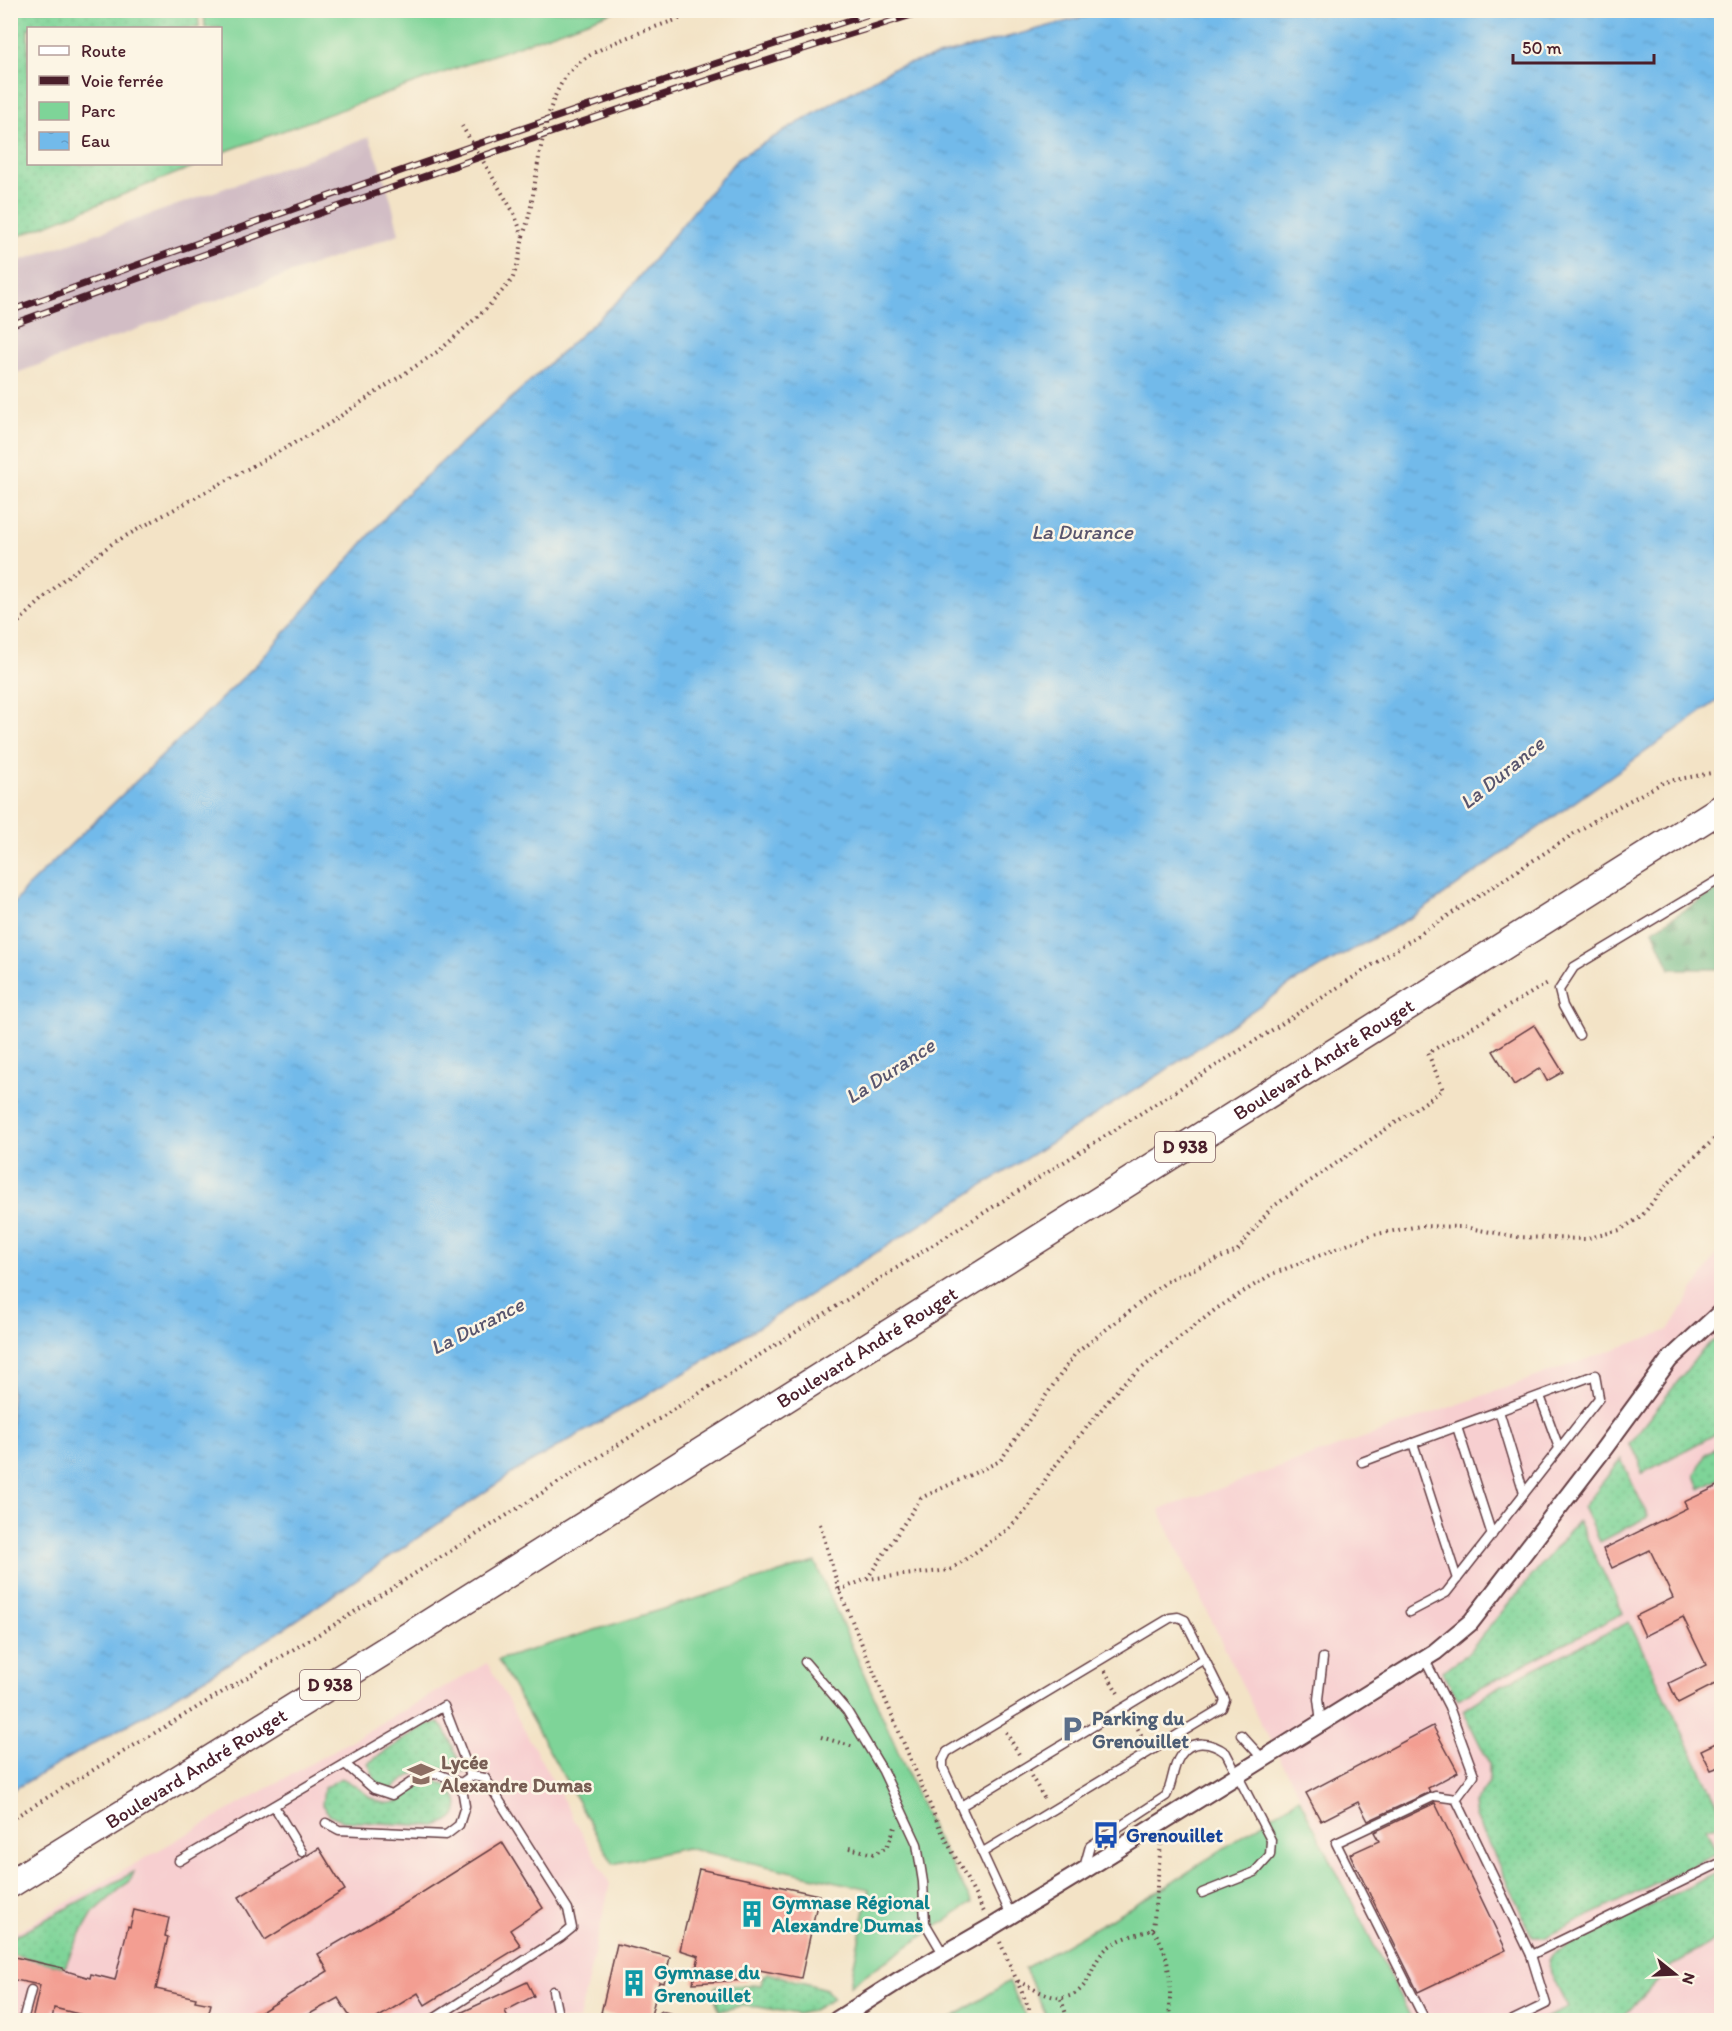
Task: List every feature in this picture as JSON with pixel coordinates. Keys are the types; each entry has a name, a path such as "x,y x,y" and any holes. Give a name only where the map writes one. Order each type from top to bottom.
{"main road":[{"name":"Boulevard André Rouget","path":"10,1884 412,1634 1722,808"}],"street":[{"path":"835,2020 1083,1871 1435,1652 1471,1622 1669,1360 1722,1311"}],"lane":[{"path":"1580,1035 1563,1006 1558,990 1574,967 1722,878"},
{"path":"1362,1462 1595,1375 1599,1398 1457,1580 1446,1593 1410,1612"},
{"path":"1540,1396 1559,1448"},
{"path":"1499,1411 1524,1493"},
{"path":"1457,1427 1492,1535"},
{"path":"1413,1443 1457,1580"},
{"path":"982,1852 1222,1708 1225,1700 1185,1620 1178,1617 1170,1618 947,1752 943,1760 944,1768 961,1806 982,1852 1011,1915"},
{"path":"1321,1723 1318,1699 1323,1658"},
{"path":"1424,1658 1449,1707 1474,1775 1456,1799"},
{"path":"961,1806 1204,1659"},
{"path":"805,1662 848,1711 883,1771 916,1844 923,1882 926,1923 944,1954"},
{"path":"179,1860 444,1706 471,1776"},
{"path":"1190,1728 1198,1743"},
{"path":"1241,1735 1263,1759"},
{"path":"1083,1871 1090,1846 1166,1796 1172,1785 1180,1755 1187,1748 1198,1743 1207,1743 1226,1753 1271,1840 1270,1855 1255,1872 1202,1893"},
{"path":"345,1764 374,1790 392,1795 422,1775 438,1773 461,1783"},
{"path":"432,2020 561,1938 572,1928 568,1909 484,1778 471,1776 461,1783"},
{"path":"326,1823 339,1830 446,1834 459,1825 465,1806 461,1783"},
{"path":"1425,2020 1336,1843 1435,1796 1456,1799"},
{"path":"1456,1799 1531,1955 1546,2004 1513,2020"},
{"path":"274,1806 302,1852"},
{"path":"1531,1955 1722,1862"},
{"path":"23,2020 31,1990"},
{"path":"553,1991 559,2020"},
{"path":"662,2016 679,2020"}],"path":[{"path":"10,630 63,580 113,543 327,425 440,350 485,310 512,280 518,263 522,237 530,217 547,115 557,92 574,67 605,47 704,10"},
{"path":"462,126 514,213 522,237"},
{"path":"10,1820 329,1628 1280,1025 1603,815 1664,782 1722,771"},
{"path":"867,1579 921,1498 1000,1461 1074,1354 1170,1279 1237,1251 1271,1208 1443,1090 1428,1053 1574,967"},
{"path":"839,1590 867,1579 950,1570 1007,1530 1028,1508 1050,1472 1122,1384 1216,1309 1272,1274 1372,1235 1420,1226 1463,1227 1518,1237 1585,1239 1620,1230 1642,1216 1661,1191 1722,1132"},
{"path":"820,1524 839,1590 938,1824 993,1926 1034,2020"},
{"path":"821,1737 863,1750 883,1771"},
{"path":"849,1848 874,1854 887,1847 898,1820"},
{"path":"1159,1823 1161,1850 1153,1930 1162,1941 1170,1983 1169,2020"},
{"path":"1017,1981 1061,1999 1075,1995 1087,1982 1100,1954 1132,1935 1153,1930"},
{"path":"1061,1999 1068,2020"}],"shaded area":[{"path":"369,137 391,200 399,234 11,375 11,264"},
{"path":"1721,1246 1721,2017 1718,2020 1412,2020 1300,1796 1257,1716 1159,1510 1669,1330"},
{"name":"Lycée Alexandre Dumas","path":"487,1663 610,1884 579,2020 11,2020 10,1935"}],"green space":[{"path":"11,10 198,11 199,27 27,27 27,165 197,165 11,239"},
{"path":"204,10 615,11 222,153 222,27 205,27"},
{"path":"1721,887 1721,969 1670,969 1653,930"},
{"path":"1721,1334 1721,1431 1641,1474 1639,1457 1629,1444 1703,1349"},
{"path":"1721,1445 1721,1478 1700,1489 1695,1475 1706,1453"},
{"path":"1621,1459 1648,1517 1600,1542 1583,1507"},
{"path":"1578,1521 1623,1613 1458,1699 1442,1671 1465,1656"},
{"path":"815,1562 933,1832 972,1903 850,1985 869,1889 686,1848 613,1864 498,1660"},
{"path":"1629,1622 1721,1812 1721,1824 1706,1828 1717,1853 1546,1937 1533,1937 1476,1817 1474,1804 1489,1783 1489,1763 1463,1710 1501,1685"},
{"path":"439,1723 444,1728 465,1772 424,1766 389,1791 376,1782 368,1763 427,1724"},
{"path":"341,1778 374,1799 385,1803 400,1801 421,1784 440,1782 454,1793 458,1804 457,1809 451,1819 435,1826 342,1821 329,1814 322,1805 324,1788"},
{"path":"1299,1798 1412,2020 1048,2020 1025,1968 1167,1886"},
{"path":"1721,1871 1721,1937 1671,1966 1620,2020 1541,2020 1568,2008 1551,1973 1548,1960 1554,1953"},
{"path":"134,1872 131,1879 93,1913 73,1947 65,1967 11,1954 11,1938"},
{"path":"767,1973 826,1989 833,1999 813,2010 798,2014 740,2006 720,2011 713,1993 716,1986 761,1985 763,1976"},
{"path":"1009,1981 1027,2020 949,2020"}],"water":[{"name":"La Durance","path":"1109,10 1721,11 1721,698 1417,914 1294,982 1160,1074 693,1368 516,1471 273,1636 153,1710 11,1791 11,908 25,889 260,661 402,498 623,296 738,158 893,68"}],"building":[{"path":"1534,1025 1563,1072 1547,1081 1540,1068 1514,1085 1493,1051"},
{"path":"1722,1484 1722,1697 1715,1684 1678,1703 1669,1683 1706,1665 1683,1617 1645,1636 1636,1616 1673,1598 1650,1550 1612,1568 1603,1549 1687,1508 1684,1502"},
{"path":"1433,1726 1458,1772 1428,1788 1430,1792 1368,1821 1358,1802 1321,1821 1306,1793"},
{"path":"1722,1740 1722,1766 1711,1770 1701,1750"},
{"path":"1435,1803 1506,1950 1418,1992 1350,1854 1379,1841 1374,1832"},
{"path":"502,1842 543,1908 510,1930 521,1946 425,2005 418,1993 374,2020 352,2020 338,1998 299,2020 248,2020 328,1971 318,1954 407,1902"},
{"path":"319,1848 345,1890 265,1940 239,1897"},
{"name":"Gymnase Régional Alexandre Dumas","path":"699,1869 819,1895 801,1978 749,1968 746,1980 693,1983 699,1956 680,1950"},
{"path":"134,1910 169,1918 165,1936 168,1937 156,1989 196,1998 195,2001 211,2004 207,2020 103,2020 54,2008 52,2020 32,2020 40,1985 10,1979 10,1956 63,1968 63,1970 90,1978 91,1974 115,1980"},
{"name":"Gymnase du Grenouillet","path":"617,1944 670,1957 664,1983 659,1982 650,2020 635,2020 601,2013"},
{"path":"527,1982 534,1996 505,2011 509,2020 445,2020"}],"railway":[{"path":"10,311 554,118 882,10"},
{"path":"10,325 238,242 582,122 928,10"}],"place":[{"name":"Parking du Grenouillet","path":"1072,1729"},
{"name":"Lycée Alexandre Dumas","path":"421,1774"},
{"name":"Grenouillet","path":"1106,1835"},
{"name":"Gymnase Régional Alexandre Dumas","path":"752,1914"},
{"name":"Gymnase du Grenouillet","path":"634,1983"}]}
